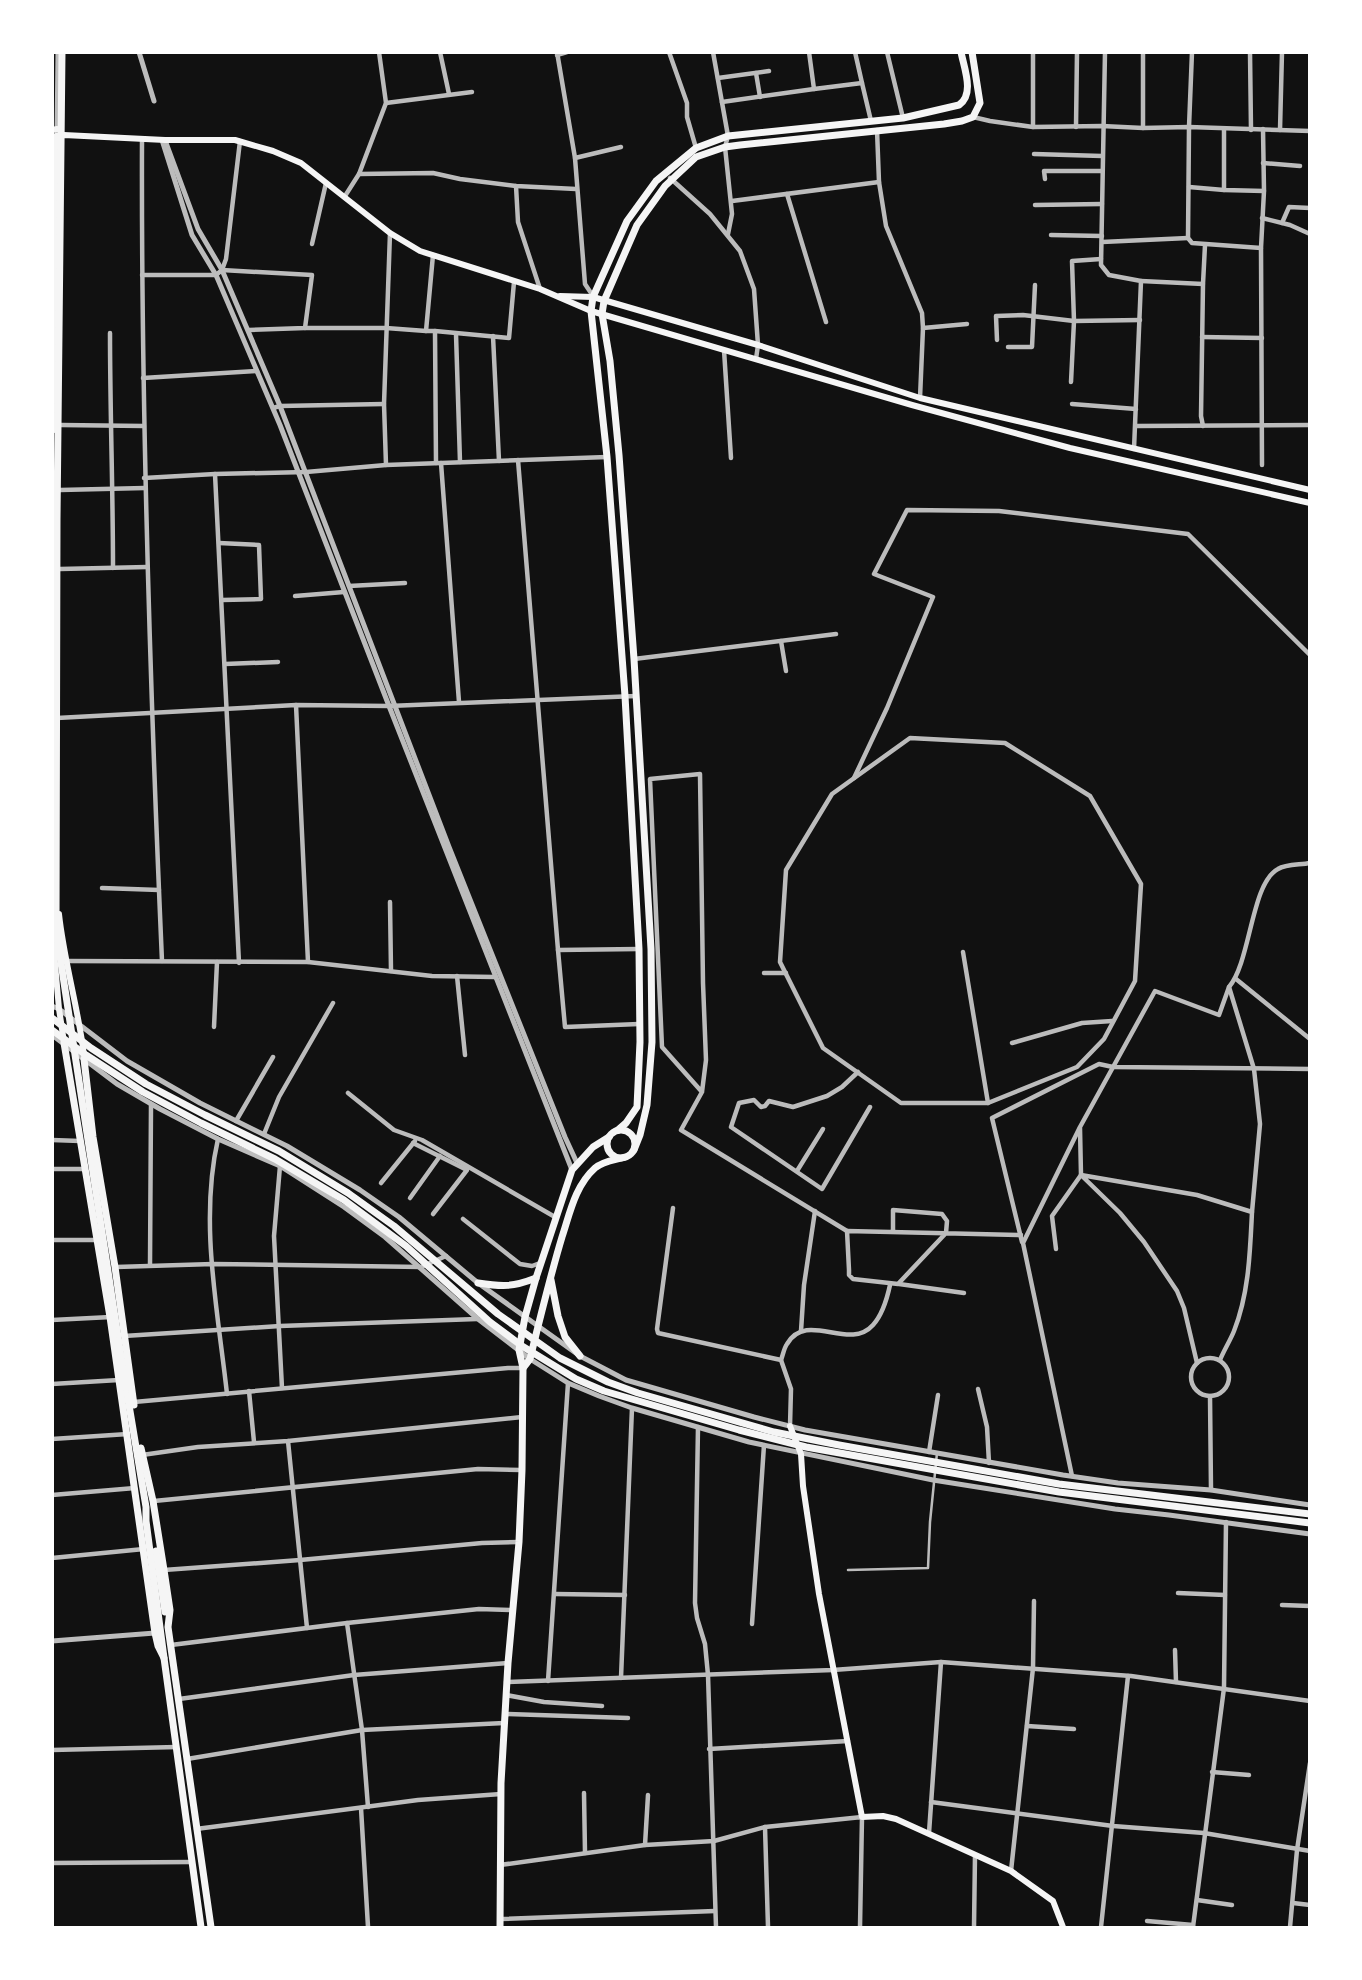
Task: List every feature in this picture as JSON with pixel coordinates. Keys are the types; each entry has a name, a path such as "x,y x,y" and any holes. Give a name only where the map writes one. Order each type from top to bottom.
{"main road":[{"path":"500,1923 500,1794 522,1470 523,1368 519,1350 536,1279 572,1170 593,1147 626,1124 637,1107 639,948 625,696 607,457 591,312 593,297 627,221 656,181 696,149 728,136 902,118 938,111 963,102 968,87 961,52"},
{"path":"523,1368 530,1359 550,1276 571,1205 578,1191 594,1169 603,1163 625,1157 634,1150 640,1135 647,1105 652,1042 651,948 637,696 618,441 602,314 604,301 637,225 672,180 696,157 725,147 944,124 973,117 979,103 972,52"},
{"path":"59,54 55,918 81,1102 146,1507 161,1630"},
{"path":"57,134 240,141 301,163 390,233 421,251 540,289 591,312 1070,448 1310,503"},
{"path":"57,134 54,285 58,910 80,1026 93,1137 115,1267 133,1402 153,1501 170,1610 161,1630"},
{"path":"52,750 56,718 60,569 57,134"},
{"path":"554,295 593,297 758,345 920,398 1310,490"},
{"path":"52,929 56,1008 98,1240 144,1549 161,1630 171,1645 211,1927"},
{"path":"52,1018 91,1048 146,1084 279,1151 348,1193 394,1226 498,1314 560,1358 638,1393 774,1432 839,1445 1059,1484 1310,1514"},
{"path":"52,1030 143,1092 275,1158 344,1200 406,1246 483,1316 522,1346 576,1379 604,1391 761,1436 819,1449 1059,1492 1310,1523"},
{"path":"618,1130 632,1135 635,1140 634,1150"},
{"path":"609,1137 608,1147 611,1152 615,1156 625,1157"},
{"path":"550,1276 565,1337 580,1356"},
{"path":"478,1283 505,1287 536,1279"},
{"path":"790,1426 801,1454 819,1594 862,1817 883,1816 896,1819 1011,1871 1053,1901 1063,1927"},
{"path":"146,1507 152,1520 165,1612 158,1646 164,1658 201,1927"}],"street":[{"path":"139,52 154,101"},
{"path":"345,196 359,174 386,103 379,52"},
{"path":"440,52 449,94"},
{"path":"567,52 557,54 575,158 586,284 593,297"},
{"path":"670,52 687,103 687,117 696,149"},
{"path":"713,52 728,136 725,147 732,214 727,235"},
{"path":"809,52 814,89"},
{"path":"855,52 871,121"},
{"path":"887,52 902,118"},
{"path":"1033,52 1033,127"},
{"path":"1076,127 1077,52"},
{"path":"1105,52 1101,265 1109,275 1141,281 1203,284"},
{"path":"1143,52 1143,128"},
{"path":"1192,52 1188,237 1192,243 1205,245 1261,248"},
{"path":"1250,52 1251,130"},
{"path":"1280,130 1282,52"},
{"path":"57,134 59,54"},
{"path":"718,78 769,71"},
{"path":"756,73 760,97"},
{"path":"722,102 862,83"},
{"path":"386,103 472,92"},
{"path":"973,117 1033,127 1102,125 1310,131"},
{"path":"877,129 879,182 886,226 922,313 920,398"},
{"path":"1223,190 1224,130"},
{"path":"1262,465 1263,130"},
{"path":"142,138 145,488 151,714 162,961"},
{"path":"164,140 198,229 222,270 280,406 346,589"},
{"path":"164,140 192,235 216,275 273,408 577,1163"},
{"path":"142,275 216,275 222,270 226,259 240,141"},
{"path":"575,158 621,147"},
{"path":"1034,154 1102,156"},
{"path":"1263,163 1300,166"},
{"path":"1045,179 1044,171 1102,171"},
{"path":"666,172 710,214 740,251 754,289 758,345 756,359"},
{"path":"359,174 433,173 516,186 576,189"},
{"path":"312,244 326,182"},
{"path":"732,201 879,182"},
{"path":"516,186 518,222 540,289"},
{"path":"1189,187 1264,191"},
{"path":"787,194 826,322"},
{"path":"1035,205 1102,204"},
{"path":"1282,223 1289,207 1310,208"},
{"path":"1262,218 1310,234"},
{"path":"386,465 384,404 390,233"},
{"path":"1051,235 1102,236"},
{"path":"1102,242 1188,237"},
{"path":"1203,426 1201,416 1205,245"},
{"path":"426,331 433,255"},
{"path":"1072,382 1072,261 1101,259"},
{"path":"222,270 312,275 304,328"},
{"path":"1135,450 1141,281"},
{"path":"248,330 386,328 509,338 514,282"},
{"path":"1008,347 1032,347 1035,285"},
{"path":"997,340 996,316 1034,316 1074,321 1140,320"},
{"path":"923,328 968,324"},
{"path":"435,331 438,463 459,702"},
{"path":"110,333 113,568"},
{"path":"456,334 460,462"},
{"path":"493,336 499,461"},
{"path":"1202,337 1262,338"},
{"path":"724,350 731,458"},
{"path":"143,378 257,371"},
{"path":"273,408 384,404"},
{"path":"1072,404 1136,409"},
{"path":"61,425 144,426"},
{"path":"1136,426 1310,425"},
{"path":"145,478 607,457"},
{"path":"518,460 565,1027 640,1024"},
{"path":"215,474 239,963"},
{"path":"60,490 145,488"},
{"path":"854,779 933,597 874,574 907,510 999,510 1188,534 1310,655"},
{"path":"219,543 259,545 261,599 222,600"},
{"path":"60,569 147,568"},
{"path":"295,596 405,583"},
{"path":"634,659 836,634"},
{"path":"781,641 786,671"},
{"path":"225,664 278,662"},
{"path":"56,718 296,705 392,706 637,696"},
{"path":"296,705 308,962"},
{"path":"392,706 572,1170"},
{"path":"910,738 1005,743 1090,796 1141,884 1135,981 1104,1040 1077,1067 988,1103 901,1103 823,1048 786,973 780,962 786,870 832,794 910,738"},
{"path":"702,1092 662,1047 650,779 700,774 706,1060 702,1092 681,1130 847,1231 1021,1235"},
{"path":"1023,1243 1080,1127 1155,991 1219,1015 1229,987 1236,979 1266,879 1278,868 1310,863"},
{"path":"102,888 159,890"},
{"path":"390,902 391,971"},
{"path":"558,950 639,948"},
{"path":"963,952 988,1103"},
{"path":"55,962 308,962 432,976 495,977"},
{"path":"214,1027 216,962"},
{"path":"764,973 786,973"},
{"path":"457,976 464,1055"},
{"path":"1236,979 1310,1039"},
{"path":"1220,1360 1234,1331 1245,1294 1260,1124 1254,1069 1229,987"},
{"path":"264,1134 279,1097 333,1003"},
{"path":"56,1008 127,1061 321,1165 360,1190 399,1217 478,1283 525,1317 580,1356 626,1380 790,1426 989,1463 1118,1483 1211,1490 1310,1505"},
{"path":"1012,1043 1082,1023 1113,1021"},
{"path":"52,1035 117,1084 150,1104 218,1139 280,1166 344,1207 421,1267 478,1319 530,1359 568,1383 632,1408 801,1454 933,1480 1115,1509 1310,1534"},
{"path":"236,1121 273,1057"},
{"path":"1072,1476 1023,1243 992,1118 1100,1064 1112,1067 1310,1069"},
{"path":"858,1072 828,1096 793,1107 769,1101 761,1107 754,1100 739,1102 731,1126 822,1189 870,1107"},
{"path":"348,1093 394,1130 419,1139 555,1217"},
{"path":"150,1104 150,1265"},
{"path":"1056,1249 1052,1216 1081,1175 1080,1127"},
{"path":"797,1171 822,1129"},
{"path":"218,1139 213,1161 211,1197 213,1264 227,1394"},
{"path":"381,1183 419,1139"},
{"path":"52,1140 81,1141"},
{"path":"413,1143 467,1170 433,1214"},
{"path":"410,1198 440,1156"},
{"path":"280,1166 274,1236 282,1388"},
{"path":"52,1169 86,1169"},
{"path":"1081,1175 1198,1195 1252,1212"},
{"path":"1081,1175 1120,1213 1144,1242 1177,1291 1184,1308 1196,1363"},
{"path":"673,1208 656,1329 658,1333 782,1360"},
{"path":"893,1232 893,1210 942,1214 947,1222 946,1233 898,1284"},
{"path":"801,1331 804,1285 815,1211"},
{"path":"463,1219 520,1264 532,1266 541,1263"},
{"path":"847,1231 849,1275 853,1279 964,1293"},
{"path":"52,1240 98,1240"},
{"path":"115,1267 213,1264 421,1267 446,1256"},
{"path":"790,1426 791,1389 782,1360 787,1344 801,1331 815,1329 841,1334 867,1331 874,1325 885,1305 890,1285"},
{"path":"52,1320 121,1316"},
{"path":"124,1336 280,1326 478,1319"},
{"path":"1208,1358 1220,1360 1227,1370 1228,1382 1221,1392 1210,1396 1198,1391 1191,1381 1196,1363 1208,1358"},
{"path":"133,1402 508,1367 523,1368"},
{"path":"52,1384 119,1380"},
{"path":"548,1681 568,1383"},
{"path":"978,1390 987,1427 989,1463"},
{"path":"249,1391 254,1443"},
{"path":"929,1452 938,1395"},
{"path":"1210,1396 1211,1490"},
{"path":"621,1678 632,1408"},
{"path":"142,1455 523,1417"},
{"path":"698,1427 695,1603 705,1644 708,1675 716,1927"},
{"path":"52,1439 128,1434"},
{"path":"288,1441 307,1628"},
{"path":"752,1624 764,1445"},
{"path":"153,1501 478,1469 522,1470"},
{"path":"52,1495 135,1488"},
{"path":"1146,1921 1193,1926 1224,1688 1226,1522"},
{"path":"164,1570 519,1542"},
{"path":"52,1558 144,1549"},
{"path":"1178,1593 1225,1595"},
{"path":"555,1594 625,1595"},
{"path":"1011,1871 1033,1668 1034,1601"},
{"path":"1282,1605 1310,1606"},
{"path":"171,1645 479,1609 512,1610"},
{"path":"347,1623 362,1731 368,1807"},
{"path":"52,1641 161,1630"},
{"path":"1175,1650 1176,1682"},
{"path":"929,1833 941,1662"},
{"path":"506,1682 833,1670 941,1662 1128,1676 1310,1701"},
{"path":"179,1699 354,1675 508,1663"},
{"path":"1101,1927 1128,1676"},
{"path":"505,1695 544,1702 602,1706"},
{"path":"504,1714 628,1718"},
{"path":"187,1759 362,1731 504,1723"},
{"path":"1027,1726 1074,1729"},
{"path":"709,1749 849,1741"},
{"path":"52,1750 177,1746"},
{"path":"1290,1927 1297,1850 1310,1763"},
{"path":"1212,1772 1249,1775"},
{"path":"584,1793 585,1853"},
{"path":"196,1829 418,1800 500,1794"},
{"path":"645,1845 648,1795"},
{"path":"931,1802 1113,1826 1204,1833 1310,1851"},
{"path":"361,1808 368,1927"},
{"path":"500,1865 645,1845 714,1841 765,1827 862,1817 860,1927"},
{"path":"765,1827 768,1927"},
{"path":"974,1927 975,1855"},
{"path":"52,1863 191,1862"},
{"path":"1197,1900 1232,1905"},
{"path":"1293,1903 1310,1905"},
{"path":"500,1923 715,1911"}],"lane":[{"path":"848,1570 928,1568 937,1453"}]}
